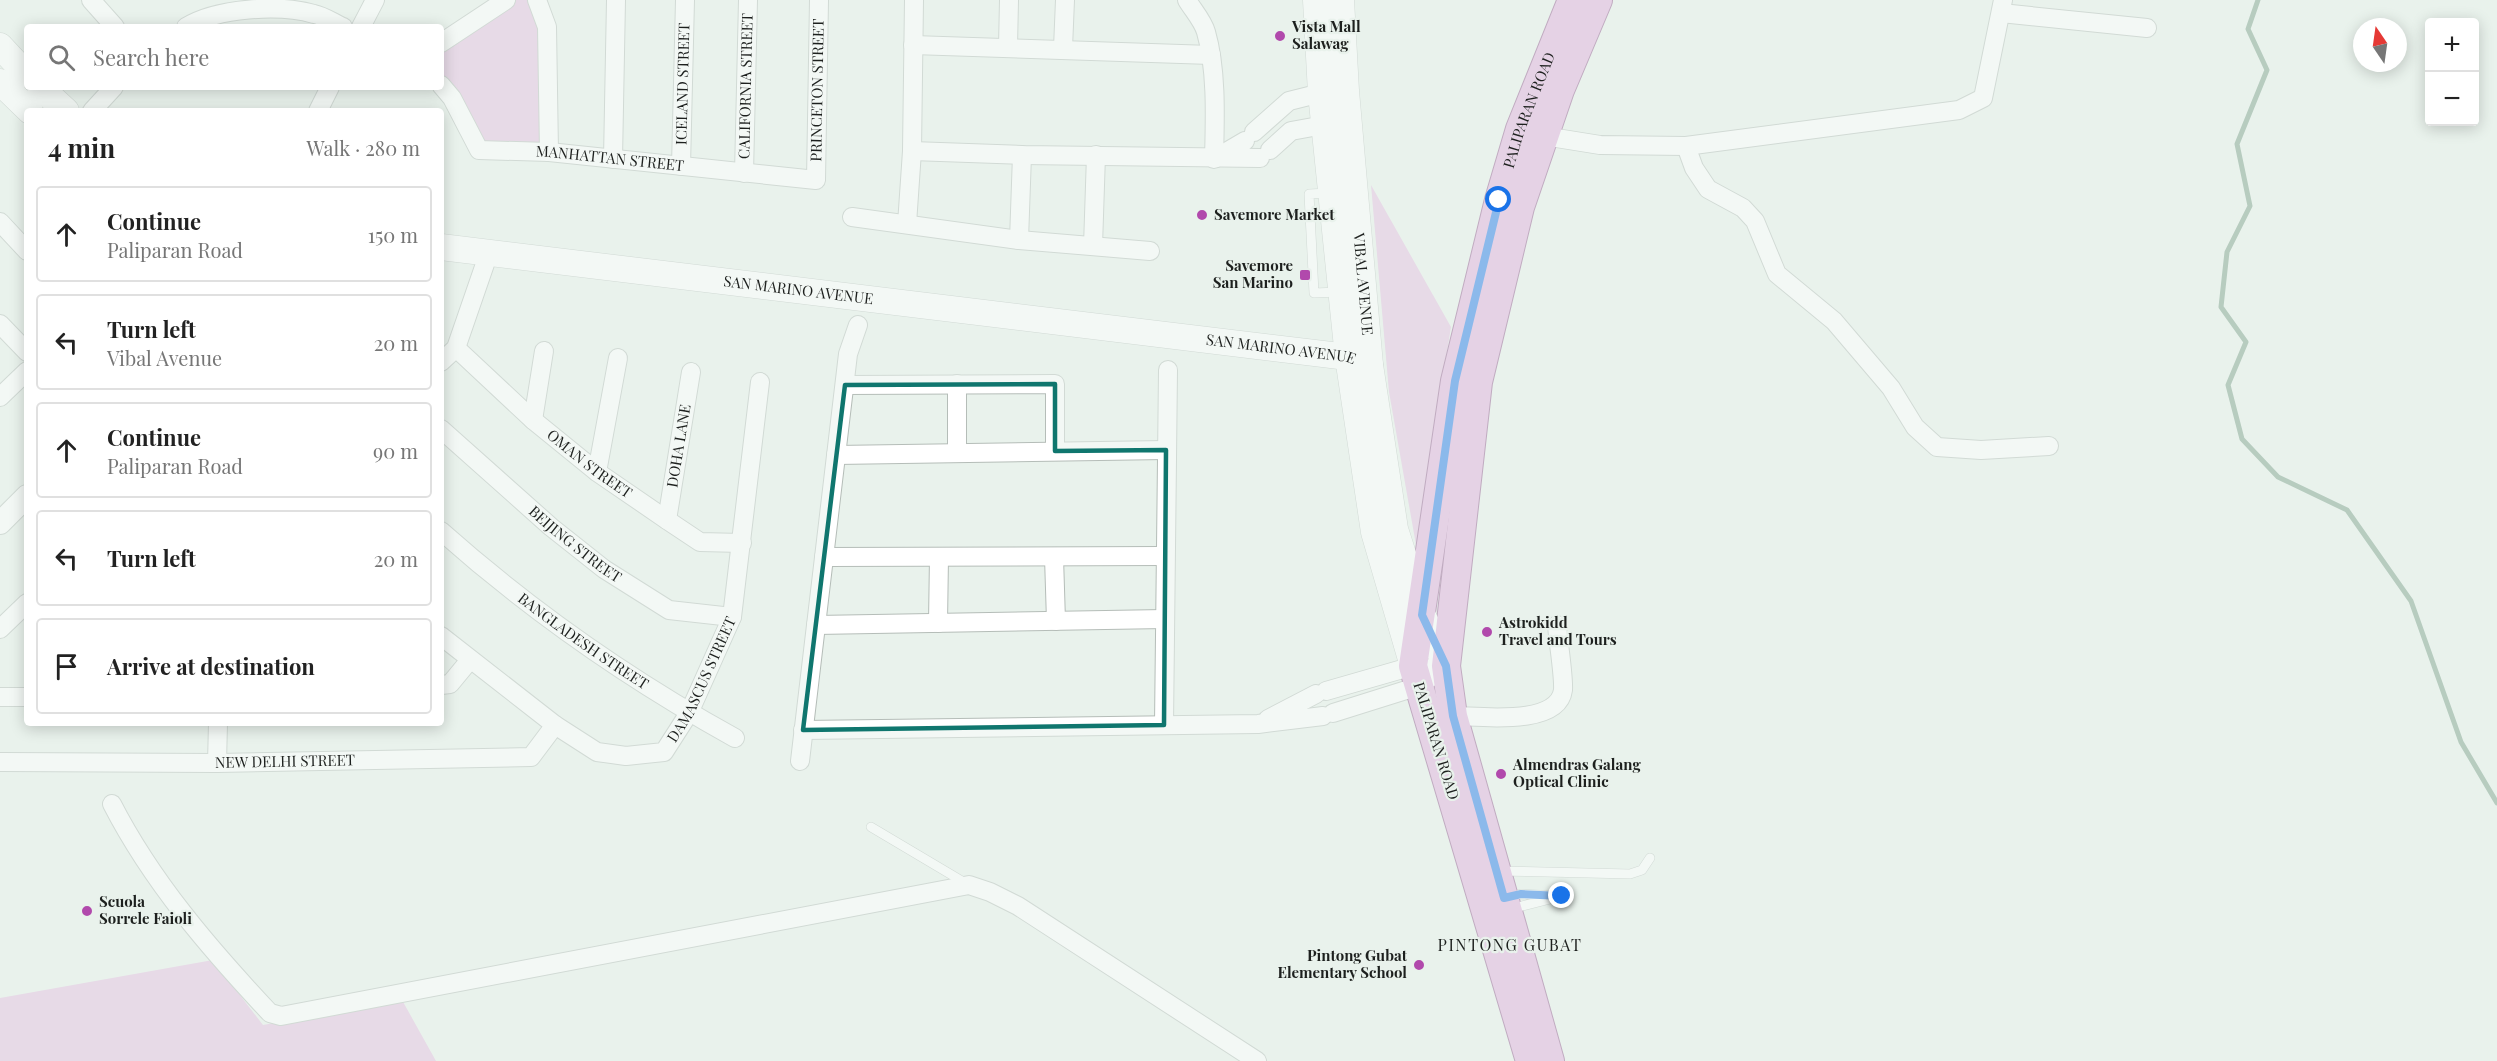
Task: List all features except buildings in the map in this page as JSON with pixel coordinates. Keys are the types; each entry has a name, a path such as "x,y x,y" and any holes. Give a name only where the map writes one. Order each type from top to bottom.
{"main road":[{"name":"VIBAL AVENUE","path":"1316,0 1321,93 1333,135 1374,532 1416,676"},
{"name":"VIBAL AVENUE","path":"1341,0 1330,192 1342,292 1356,364 1395,529 1422,615 1446,666"},
{"name":"PALIPARAN ROAD","path":"1530,1061 1416,676 1422,615 1455,381 1493,222 1520,129 1572,0"},
{"name":"PALIPARAN ROAD","path":"1550,1061 1453,716 1446,666 1478,382 1520,207 1560,90 1598,0"},
{"path":"0,46 24,72"},
{"path":"0,82 27,108"},
{"path":"43,90 63,108"},
{"name":"SAN MARINO AVENUE","path":"444,246 1356,364"},
{"name":"SAN MARINO AVENUE","path":"444,260 1356,364"}],"street":[{"path":"91,0 113,24"},
{"path":"363,24 375,0"},
{"path":"444,41 506,0"},
{"path":"537,0 547,27 549,152"},
{"path":"613,159 616,0"},
{"name":"ICELAND STREET","path":"681,166 685,0"},
{"name":"CALIFORNIA STREET","path":"744,173 748,0"},
{"name":"PRINCETON STREET","path":"816,180 819,0"},
{"path":"907,224 912,151 914,0"},
{"path":"1008,47 1010,0"},
{"path":"1063,48 1065,0"},
{"path":"1187,0 1206,30 1211,55 1215,119 1214,159"},
{"path":"194,24 219,14 284,4 337,24"},
{"path":"1544,136 1600,145 1686,146 1959,111 1983,98 2002,6 2147,28"},
{"path":"913,45 1063,48 1211,55"},
{"name":"MANHATTAN STREET","path":"444,89 452,98 479,150 549,152 816,180"},
{"path":"95,108 111,90"},
{"path":"320,108 328,90"},
{"path":"1214,159 1250,137 1289,101 1321,93"},
{"path":"912,151 1214,159 1265,154 1290,131 1333,135"},
{"path":"1686,146 1694,168 1708,189 1743,208 1755,221 1776,274 1834,321 1891,388 1915,427 1937,447 1981,450 2049,446"},
{"path":"1019,240 1022,155"},
{"path":"1093,246 1096,155"},
{"path":"852,217 1019,240 1150,251"},
{"path":"0,222 24,248"},
{"path":"444,359 456,348 485,264"},
{"path":"0,324 24,349"},
{"path":"800,761 848,354 858,325"},
{"name":"OMAN STREET","path":"456,348 532,420 597,472 700,542 742,543"},
{"path":"532,420 544,351"},
{"path":"597,472 618,358"},
{"path":"1164,725 1168,370"},
{"name":"DOHA LANE","path":"668,520 691,372"},
{"path":"0,397 24,374"},
{"name":"DAMASCUS STREET","path":"444,639 555,725 597,752 626,756 664,752 689,713 732,617 760,382"},
{"path":"957,384 957,453"},
{"path":"845,385 1055,384 1055,451"},
{"name":"BEIJING STREET","path":"444,432 551,528 604,569 669,610 732,617"},
{"path":"836,455 1166,450"},
{"path":"0,523 24,499"},
{"name":"BANGLADESH STREET","path":"444,534 494,578 575,638 689,713 735,738"},
{"path":"824,557 1166,556"},
{"path":"938,623 939,557"},
{"path":"1054,557 1056,621"},
{"path":"0,628 24,606"},
{"path":"816,625 1165,619"},
{"path":"1453,716 1513,717 1537,714 1558,702 1563,690 1557,625"},
{"path":"444,685 450,684 470,661"},
{"path":"803,730 1258,724 1328,714 1416,676 1446,666"},
{"path":"1258,724 1321,692 1416,676"},
{"path":"0,697 24,697"},
{"name":"NEW DELHI STREET","path":"0,762 218,763 531,757 555,725"},
{"path":"218,726 218,763"},
{"path":"112,804 149,867 212,951 270,1013 281,1016 969,885 990,892 1018,906 1257,1061"}],"lane":[{"path":"871,827 969,885"},
{"path":"1497,871 1630,874 1642,870 1650,858"},
{"path":"1521,894 1562,896 1506,904 1521,894"}],"highlighted area":[{"path":"1055,384 1055,451 1166,450 1164,725 803,730 845,385"}],"shaded area":[{"path":"516,0 532,0 541,26 543,146 485,142 444,79 444,47"},
{"path":"1371,185 1451,327 1416,545 1389,392"},
{"path":"213,960 263,1025 402,1000 436,1061 0,1061 0,998"}],"waterway":[{"path":"2258,0 2248,29 2267,70 2237,144 2250,206 2227,252 2221,307 2246,342 2228,385 2242,439 2278,477 2347,510 2411,601 2461,742 2497,803"}],"place":[{"name":"Vista Mall Salawag","path":"1280,36"},
{"name":"Savemore Market","path":"1202,215"},
{"name":"Savemore San Marino","path":"1305,275"},
{"name":"Astrokidd Travel and Tours","path":"1487,632"},
{"name":"Almendras Galang Optical Clinic","path":"1501,774"},
{"name":"Scuola Sorrele Faioli","path":"87,911"},
{"name":"Pintong Gubat Elementary School","path":"1419,965"}],"district":[{"name":"PINTONG GUBAT","path":"1510,945"}],"route":[{"path":"1499,200 1455,381 1422,615 1446,666 1453,716 1504,898 1521,894 1562,896"}]}
